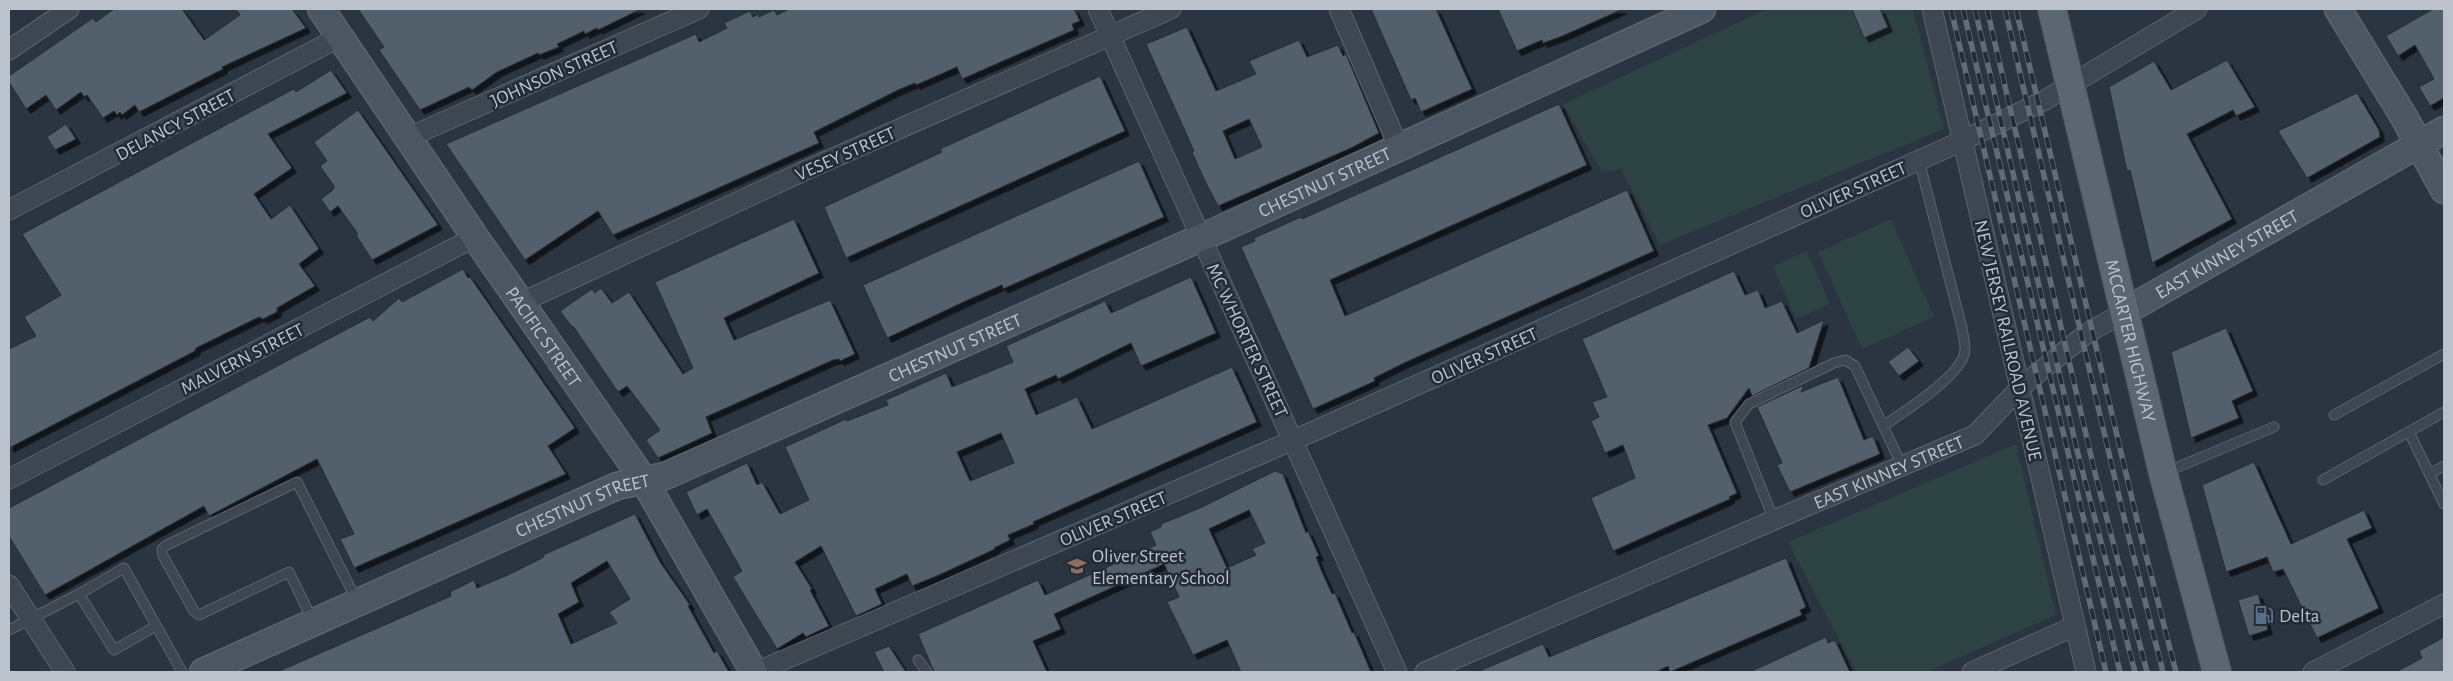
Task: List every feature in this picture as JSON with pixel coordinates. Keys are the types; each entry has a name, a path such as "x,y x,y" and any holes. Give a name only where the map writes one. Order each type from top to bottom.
{"main road":[{"name":"MCCARTER HIGHWAY","path":"2056,10 2071,85 2163,473 2217,672"}],"street":[{"path":"9,50 69,9"},
{"name":"PACIFIC STREET","path":"321,9 475,237 644,479 755,672"},
{"name":"JOHNSON STREET","path":"409,137 699,9"},
{"name":"MC WHORTER STREET","path":"1098,9 1397,672"},
{"name":"VESEY STREET","path":"520,302 806,170 1172,9"},
{"path":"1339,9 1399,148"},
{"name":"CHESTNUT STREET","path":"203,672 616,486 665,476 1201,238 1702,9"},
{"name":"NEW JERSEY RAILROAD AVENUE","path":"1932,9 2086,672"},
{"name":"OLIVER STREET","path":"755,672 1294,440 1962,141 2045,100 2197,9"},
{"path":"2338,9 2444,190"},
{"name":"DELANCY STREET","path":"9,210 340,37"},
{"name":"EAST KINNEY STREET","path":"1424,672 1774,520 1975,436 2020,386 2086,334 2444,130"},
{"name":"MALVERN STREET","path":"9,479 475,237"},
{"path":"9,585 65,672"},
{"path":"2313,672 2444,604"},
{"path":"1972,672 2075,626"}],"lane":[{"path":"1883,426 1938,386 1960,364 1965,353 1962,328 1919,160"},
{"path":"2334,415 2444,354"},
{"path":"1774,520 1735,422 1749,404 1834,363 1845,360 1855,366 1902,466"},
{"path":"2324,480 2444,412"},
{"path":"2163,473 2274,427"},
{"path":"2408,432 2444,504"},
{"path":"2429,474 2444,466"},
{"path":"314,623 289,572 198,615 163,556 162,550 167,545 297,482 358,603"},
{"path":"9,630 79,594 124,568 182,672"},
{"path":"79,594 114,650 156,626"},
{"path":"918,660 926,672"}],"green space":[{"path":"1767,9 1913,9 1944,129 1660,245 1621,169 1602,173 1563,104"},
{"path":"1891,219 1934,317 1862,349 1818,252"},
{"path":"1807,251 1830,304 1796,319 1773,266"},
{"path":"2016,444 2056,615 1926,672 1856,672 1788,542"}],"building":[{"path":"114,9 182,9 204,40 240,15 236,9 292,9 306,28 222,67 223,69 139,112 135,105 122,115 120,112 117,115 114,111 103,118 87,95 84,97 81,92 56,110 46,95 26,109 9,82 9,76 93,18 96,22"},
{"path":"358,9 641,9 598,30 597,28 585,34 584,31 557,44 559,47 539,55 538,53 497,72 472,90 469,87 420,110 379,50 384,47"},
{"path":"789,9 1074,9 1080,21 1072,24 1074,30 962,79 957,67 916,85 915,83 898,90 814,132 819,143 613,235 598,211 525,260 446,144 696,34 699,42 727,28 724,23 750,11 753,17 758,14 759,17 774,10 777,15"},
{"path":"1371,9 1436,9 1472,89 1421,112 1415,98 1411,100"},
{"path":"1498,9 1623,9 1560,37 1543,43 1542,40 1517,51"},
{"path":"1852,9 1880,9 1888,27 1864,38"},
{"path":"2433,9 2444,9 2444,98 2430,106 2419,87 2434,79 2415,45 2398,56 2386,36"},
{"path":"1187,27 1216,91 1256,74 1249,61 1299,40 1307,57 1338,45 1343,56 1346,54 1379,133 1351,148 1218,206 1192,152 1194,151 1146,44","holes":["1249,119 1262,147 1235,159 1223,131"]},
{"path":"2227,60 2255,107 2236,116 2233,110 2187,134 2232,219 2152,263 2130,170 2127,171 2109,87 2154,61 2171,90"},
{"path":"331,70 347,93 268,134 292,168 254,194 271,219 290,205 319,249 299,264 315,286 277,308 277,312 263,319 259,317 196,348 195,351 9,448 9,349 36,336 24,317 61,295 22,234 294,89 296,92"},
{"path":"1100,76 1125,131 846,258 824,207 942,152 940,149"},
{"path":"2357,93 2379,130 2380,137 2307,178 2278,131"},
{"path":"1559,104 1587,165 1330,280 1345,316 1627,190 1654,251 1404,363 1374,378 1375,381 1313,409 1241,247 1255,241 1254,238 1301,217 1302,219"},
{"path":"358,110 438,225 372,260 356,235 358,234 338,206 330,212 321,199 334,189 334,186 320,166 327,161 314,142"},
{"path":"66,124 76,139 55,150 47,137"},
{"path":"1139,161 1164,217 1003,289 1002,285 887,338 863,285"},
{"path":"794,219 819,273 724,318 734,340 830,300 855,354 840,361 839,359 833,360 706,417 712,433 658,458 646,440 660,430 627,386 618,392 573,326 560,311 592,289 595,293 601,288 612,303 629,292 683,374 693,368 655,282"},
{"path":"463,269 575,428 548,446 566,474 354,568 340,539 354,534 317,459 209,516 204,506 45,595 9,536 9,508 370,317 373,321 399,298 402,302"},
{"path":"1734,271 1745,295 1758,290 1765,308 1782,301 1797,333 1824,320 1809,368 1752,396 1749,388 1727,418 1708,425 1737,493 1729,497 1730,499 1613,551 1591,498 1635,478 1623,445 1605,453 1591,421 1599,417 1592,402 1607,397 1582,339"},
{"path":"1191,277 1216,333 1141,366 1131,343 1058,379 1056,375 1025,389 1036,415 1077,397 1092,429 1232,367 1257,422 1033,522 1034,524 1008,535 1010,540 995,549 939,575 912,586 907,574 875,589 882,604 856,616 821,546 795,562 812,589 810,590 829,626 806,637 803,633 777,649 733,577 742,571 707,509 697,515 686,492 747,463 757,485 762,482 780,514 809,500 785,447 846,419 847,421 888,405 886,400 946,373 952,387 1013,362 1006,346 1105,301 1111,313","holes":["1001,433 1014,463 970,481 957,452"]},
{"path":"2226,328 2253,391 2232,401 2239,418 2191,438 2171,352"},
{"path":"1908,347 1919,361 1899,376 1888,362"},
{"path":"1838,377 1864,440 1873,436 1880,454 1790,492 1777,465 1782,463 1757,407 1804,385 1801,392"},
{"path":"2254,462 2291,544 2364,510 2372,528 2347,539 2379,608 2317,638 2283,569 2273,572 2267,557 2226,572 2202,485"},
{"path":"1275,471 1283,474 1306,533 1308,531 1319,556 1316,557 1322,572 1332,594 1335,593 1371,672 1241,672 1227,640 1193,655 1167,602 1179,597 1164,564 1054,614 1061,629 1033,641 1047,672 934,672 918,634 1038,580 1045,595 1156,545 1150,532 1161,527 1161,524 1200,508","holes":["1249,510 1265,543 1252,549 1256,555 1227,568 1209,529"]},
{"path":"635,514 660,562 690,605 688,606 714,653 717,651 729,672 277,672 451,596 450,592 474,580 477,588 544,557 543,555","holes":["607,561 630,599 609,612 617,623 571,644 558,614 579,602 571,583"]},
{"path":"1786,558 1806,607 1800,610 1802,615 1670,672 1668,666 1656,672 1477,672 1543,644 1549,657"},
{"path":"2258,594 2268,630 2249,636 2238,600"},
{"path":"1826,637 1828,643 1835,640 1850,672 1750,672"},
{"path":"2444,637 2444,672 2396,672 2422,658 2419,651"},
{"path":"889,646 906,672 884,672 874,652"}],"railway":[{"path":"1951,9 2106,672"},
{"path":"1963,9 2120,672"},
{"path":"1975,9 2077,450 2135,672"},
{"path":"1987,9 2095,473 2147,672"},
{"path":"2005,9 2126,526 2163,672"},
{"path":"2016,9 2138,524 2176,672"}],"place":[{"name":"Oliver Street Elementary School","path":"1077,566"},
{"name":"Delta","path":"2264,615"}]}
